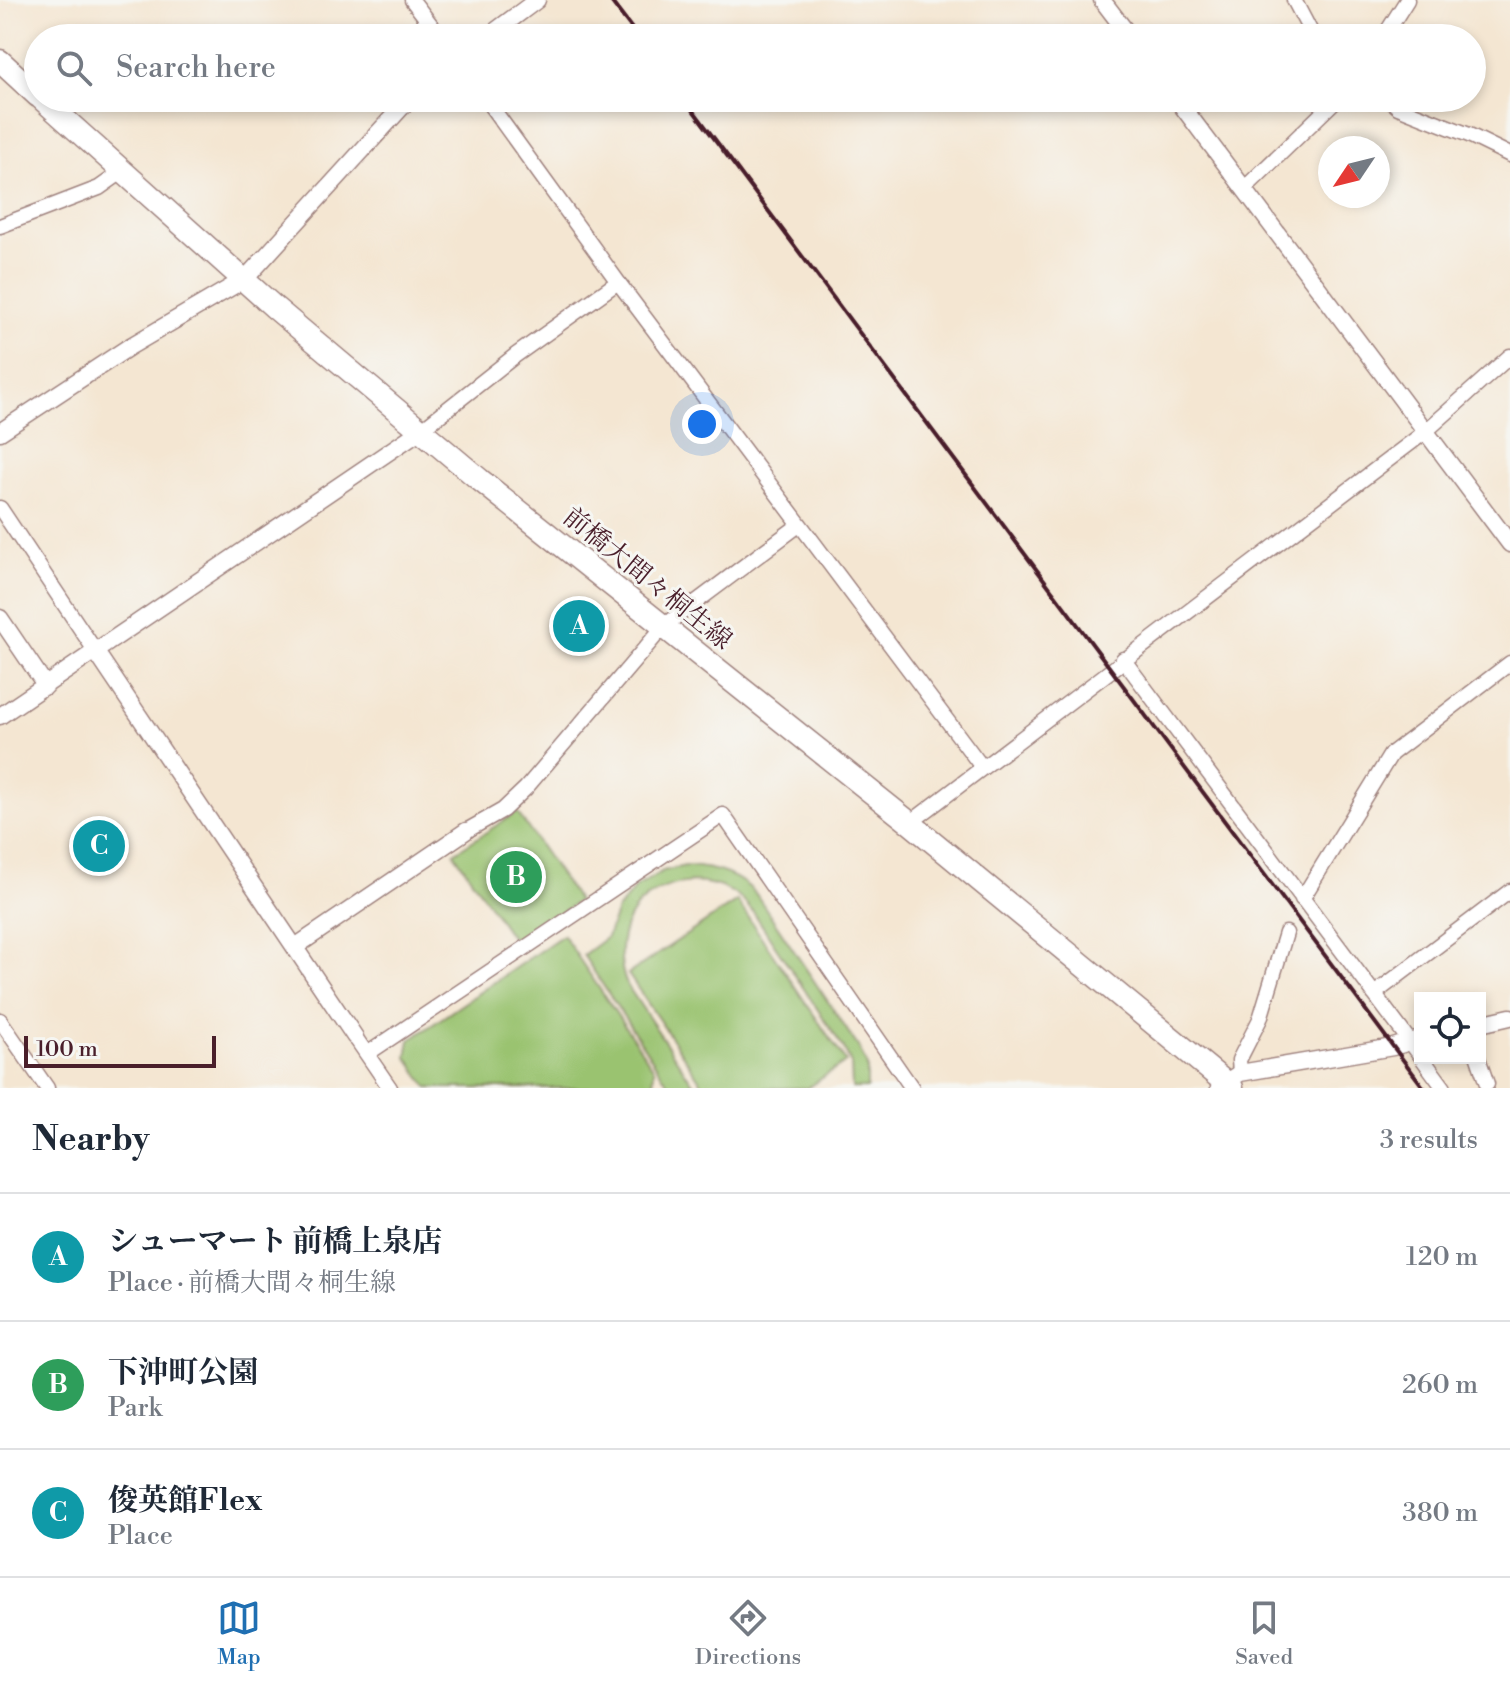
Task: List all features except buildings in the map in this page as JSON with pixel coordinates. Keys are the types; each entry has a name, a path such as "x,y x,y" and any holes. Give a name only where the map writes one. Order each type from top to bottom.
{"main road":[{"name":"前橋大間々桐生線","path":"0,61 24,83"},
{"name":"前橋大間々桐生線","path":"56,112 421,430 1228,1083"}],"street":[{"path":"412,0 430,24"},
{"path":"505,24 537,0"},
{"path":"1102,0 1120,24"},
{"path":"1294,0 1307,24"},
{"path":"1392,24 1407,0"},
{"path":"0,432 129,347 245,279 397,112"},
{"path":"495,112 618,282 982,767"},
{"path":"1186,112 1510,544"},
{"path":"1244,189 1324,112"},
{"path":"1411,112 1510,155"},
{"path":"0,226 104,186 123,171"},
{"path":"0,716 421,430 516,355 618,282"},
{"path":"910,823 1425,432 1510,356"},
{"path":"0,508 390,1088"},
{"path":"295,947 466,831 503,810 526,788 664,626 799,525"},
{"path":"0,618 46,686"},
{"path":"1123,659 1414,1044"},
{"path":"1302,899 1391,754 1510,663"},
{"path":"367,1054 723,815 912,1088"},
{"path":"1374,994 1510,891"},
{"path":"1228,1083 1260,1019 1286,933"},
{"path":"1486,1023 1510,1017"},
{"path":"0,1020 47,1088"},
{"path":"1228,1083 1393,1047 1414,1049"},
{"path":"1428,1064 1444,1088"},
{"path":"1480,1064 1487,1084"}],"green space":[{"path":"517,812 578,901 516,944 454,853"},
{"path":"685,866 724,872 756,894 859,1048 867,1066 867,1088 852,1088 851,1064 844,1049 750,909 728,890 714,885 685,883 657,891 645,899 630,917 621,946 627,985 696,1088 671,1088 583,955 607,937 617,910 636,887 663,871"},
{"path":"737,901 846,1062 807,1088 705,1088 628,974"},
{"path":"563,935 654,1069 653,1088 428,1088 407,1057 410,1040"}],"railway":[{"path":"610,0 628,24"},
{"path":"694,112 1424,1088"}],"place":[{"name":"シューマート 前橋上泉店","path":"579,626"},
{"name":"俊英館Flex","path":"99,846"},
{"name":"下沖町公園","path":"516,877"}]}
